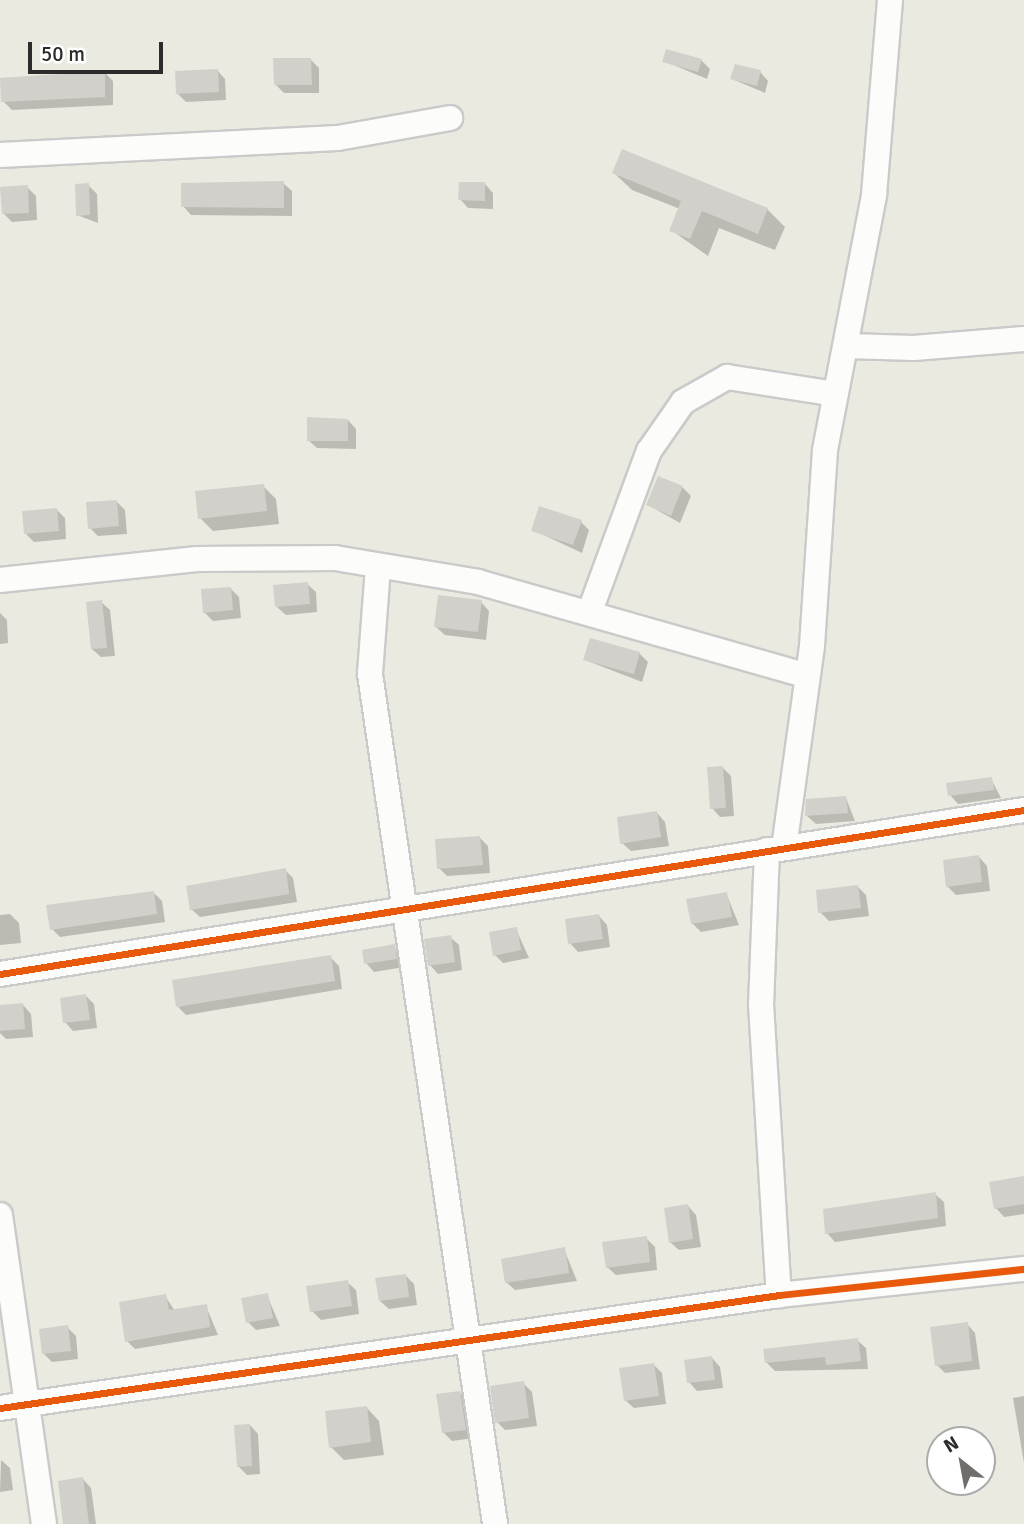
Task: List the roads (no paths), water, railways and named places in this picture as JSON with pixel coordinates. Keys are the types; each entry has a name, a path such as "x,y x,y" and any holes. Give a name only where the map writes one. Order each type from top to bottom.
{"street":[{"path":"779,1294 761,1004 776,849 807,676 836,394 874,195 890,0"},
{"path":"0,155 338,138 450,118"},
{"path":"847,346 914,348 1024,339"},
{"path":"590,611 649,451 683,402 727,377 836,394"},
{"path":"0,580 286,555 478,582 590,611 807,676"},
{"path":"378,567 370,674 470,1337 495,1524"},
{"path":"0,974 1024,810"},
{"path":"0,1215 24,1404 44,1524"},
{"path":"0,1408 470,1337 779,1294 1024,1269"}]}
